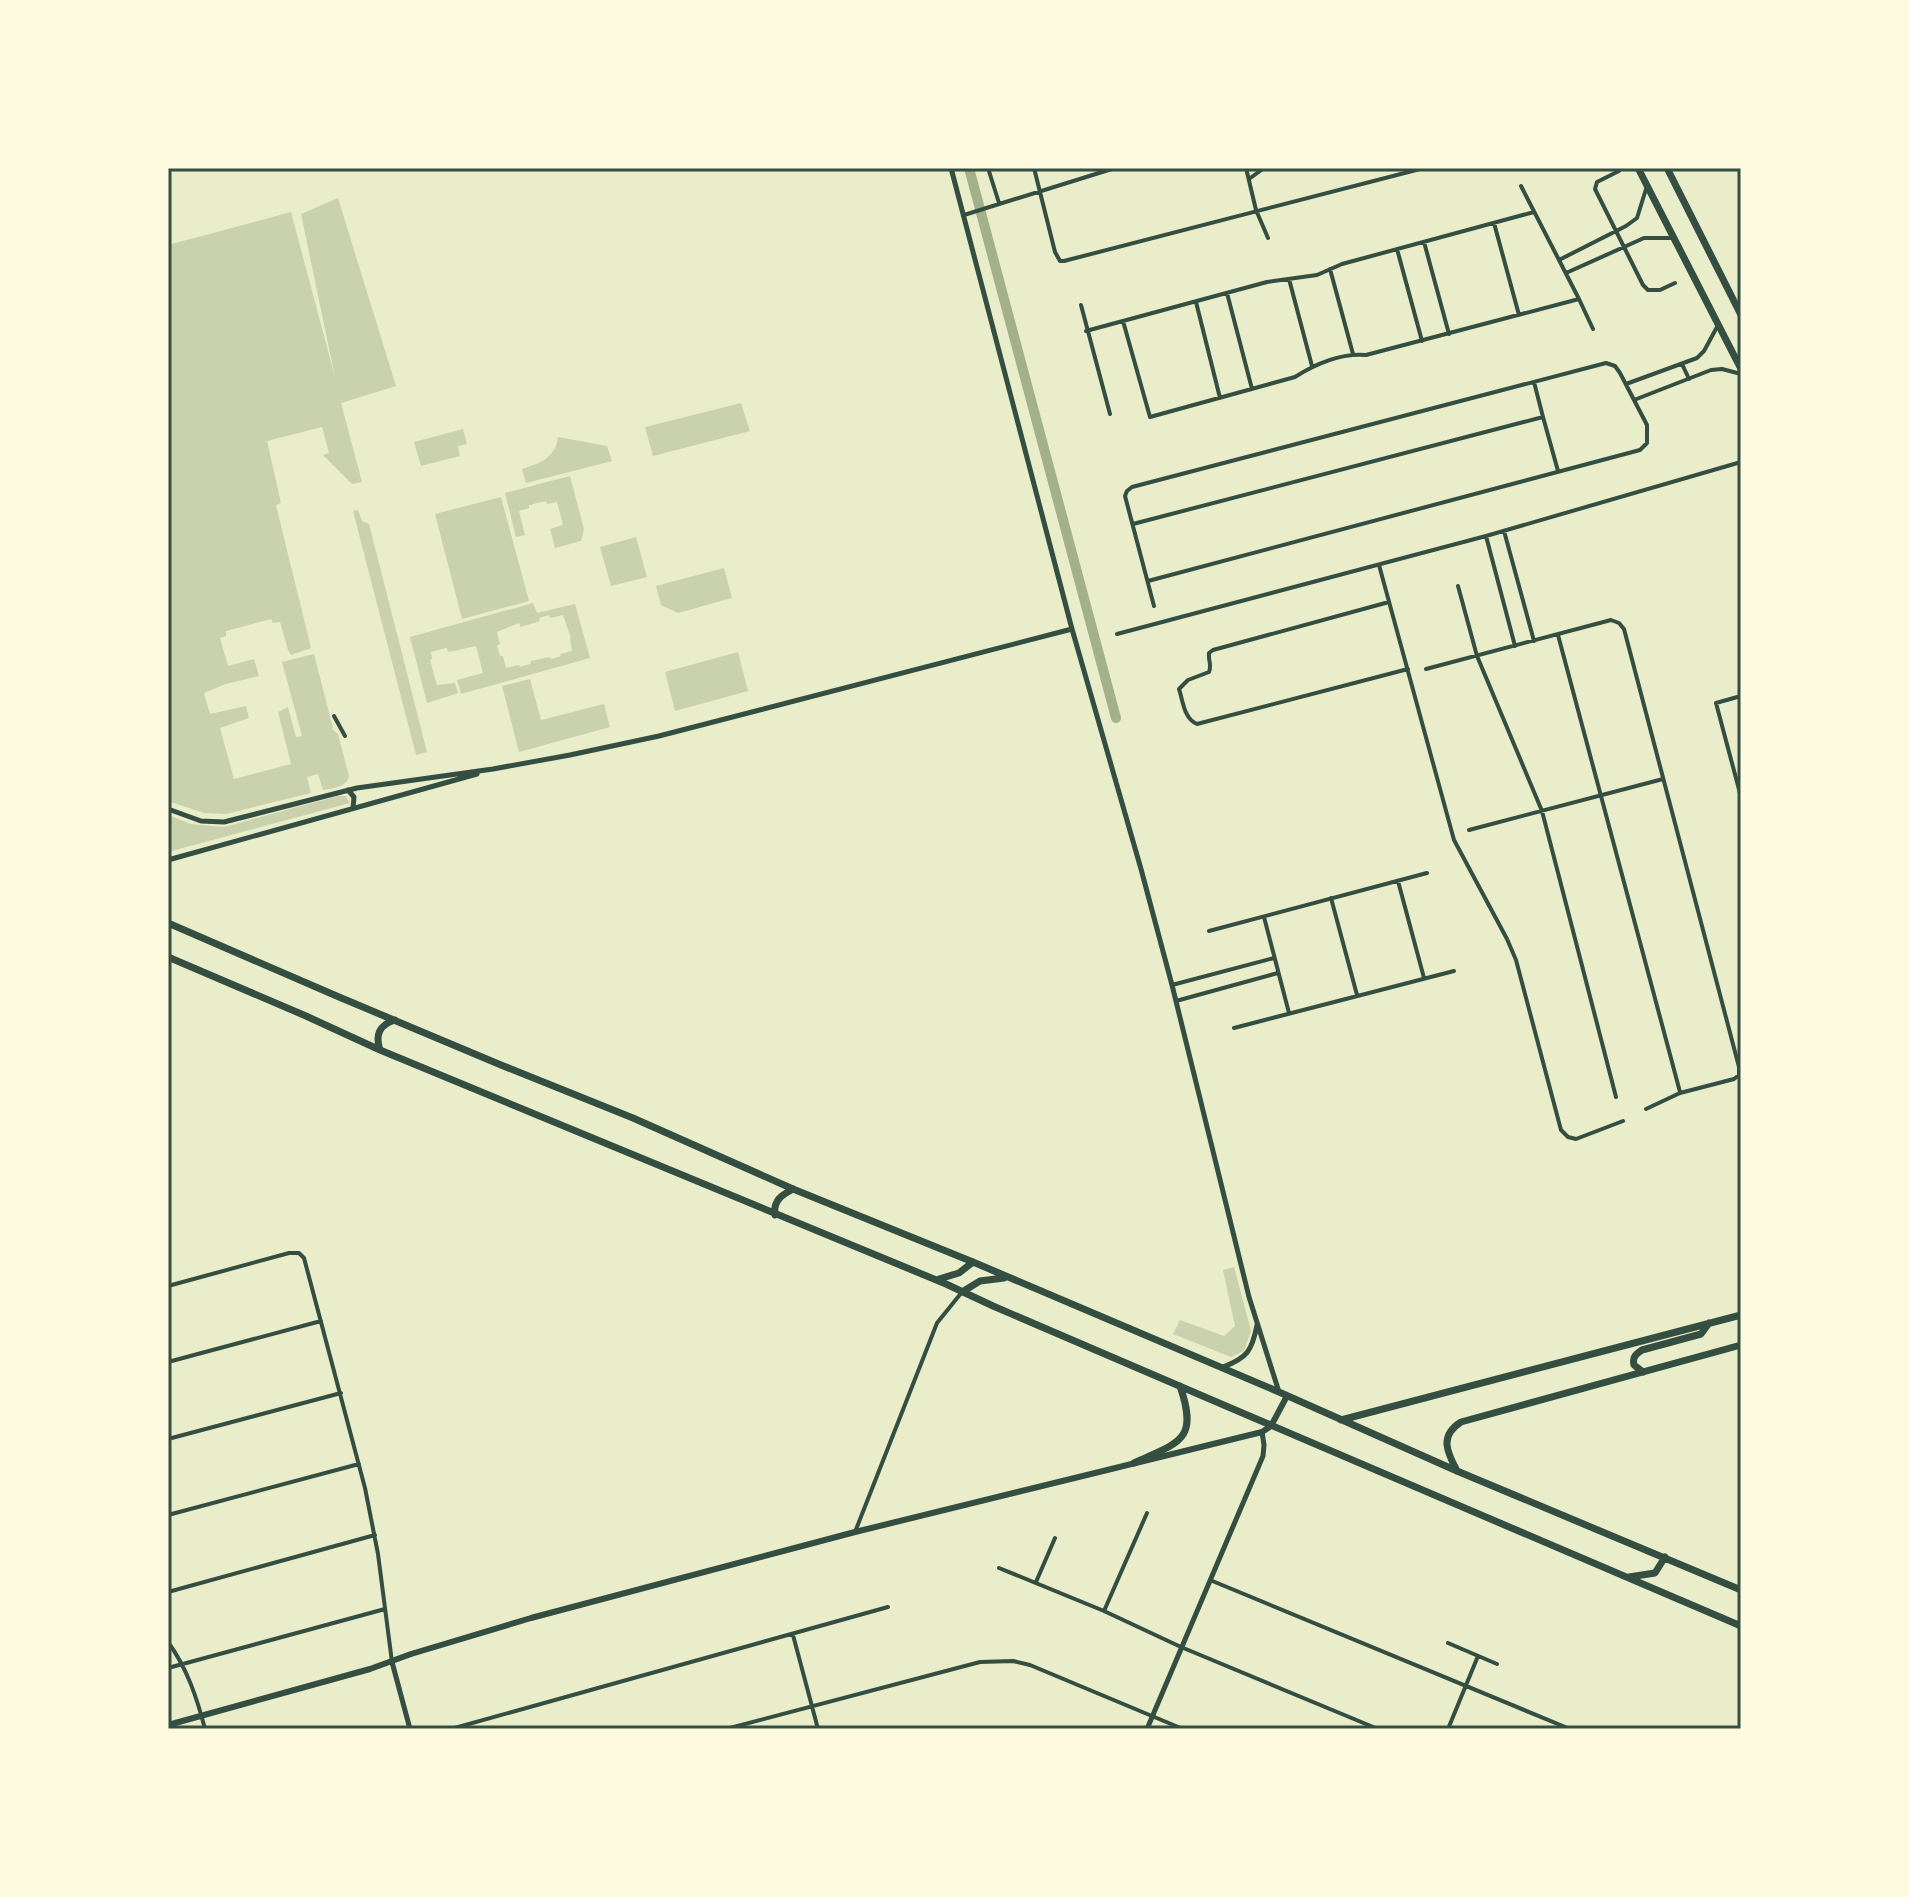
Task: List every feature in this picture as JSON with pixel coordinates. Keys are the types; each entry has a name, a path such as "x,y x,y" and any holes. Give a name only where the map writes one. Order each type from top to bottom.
{"main road":[{"path":"1638,168 1741,372"},
{"path":"1667,168 1741,315"},
{"path":"168,923 1741,1590"},
{"path":"168,957 380,1050 936,1280 1741,1626"},
{"path":"380,1050 377,1039 380,1029 395,1020"},
{"path":"775,1215 777,1200 793,1189"},
{"path":"936,1280 959,1273 973,1262"},
{"path":"962,1292 980,1281 1006,1277"},
{"path":"1341,1420 1741,1315"},
{"path":"1643,1372 1634,1365 1635,1354 1701,1334 1709,1323"},
{"path":"1457,1471 1448,1450 1447,1437 1451,1429 1461,1422 1741,1345"},
{"path":"1134,1463 1183,1435 1188,1414 1180,1386"},
{"path":"168,1725 392,1662 531,1618 855,1532 1262,1432 1271,1426 1283,1394"},
{"path":"1627,1577 1655,1573 1665,1557"}],"street":[{"path":"951,168 1072,629 1172,985 1257,1324 1283,1394"},
{"path":"988,168 996,204"},
{"path":"1034,168 1060,261 1424,168"},
{"path":"964,215 1115,168"},
{"path":"1246,168 1256,210 1268,238"},
{"path":"1249,179 1264,168"},
{"path":"1619,171 1597,182 1595,189 1643,285 1648,290 1660,290 1675,283"},
{"path":"1521,186 1593,329"},
{"path":"1559,260 1637,218 1647,187"},
{"path":"1086,331 1267,282 1317,275 1342,264 1534,212"},
{"path":"1494,223 1519,315"},
{"path":"1566,273 1644,238 1673,238"},
{"path":"1424,242 1449,334"},
{"path":"1397,249 1422,341"},
{"path":"1330,269 1353,354"},
{"path":"1289,279 1312,366"},
{"path":"1227,293 1252,389"},
{"path":"1123,321 1150,417 1295,377 1312,366 1353,354 1366,355 1579,299"},
{"path":"1196,302 1220,398"},
{"path":"1081,305 1110,414"},
{"path":"1626,384 1697,358 1718,324"},
{"path":"1148,581 1640,450 1644,448 1648,431 1615,366 1606,363 1132,487 1125,496 1154,606"},
{"path":"1682,364 1689,379"},
{"path":"1634,400 1711,370 1741,372"},
{"path":"1534,382 1558,471"},
{"path":"1133,524 1543,417"},
{"path":"1117,634 1486,536 1741,462"},
{"path":"1504,531 1534,641"},
{"path":"1486,536 1515,646"},
{"path":"1379,565 1454,840 1516,960 1561,1130 1568,1137 1576,1139 1623,1121"},
{"path":"1458,586 1477,656 1542,811 1616,1097"},
{"path":"1390,602 1213,650 1209,653 1209,672 1188,680 1179,689 1187,716 1197,724 1408,669"},
{"path":"1426,669 1611,620 1624,629 1739,1075 1680,1093 1646,1109"},
{"path":"168,809 201,821 218,823 348,790 570,755 659,736 1072,629"},
{"path":"1558,635 1680,1093"},
{"path":"1741,696 1716,703 1741,797"},
{"path":"334,716 345,736"},
{"path":"168,860 493,769"},
{"path":"1469,830 1663,779"},
{"path":"348,790 354,797 353,809"},
{"path":"1209,931 1427,873"},
{"path":"1398,881 1424,978"},
{"path":"1331,898 1357,995"},
{"path":"1264,917 1289,1013"},
{"path":"1172,985 1274,958"},
{"path":"1234,1028 1454,971"},
{"path":"1176,1001 1278,973"},
{"path":"168,1286 281,1255 299,1253 304,1258 375,1535 392,1662 410,1729"},
{"path":"855,1532 937,1323 962,1292"},
{"path":"168,1362 321,1321"},
{"path":"1221,1368 1247,1354 1257,1324"},
{"path":"168,1439 341,1393"},
{"path":"1147,1729 1263,1456 1262,1432"},
{"path":"168,1515 359,1464"},
{"path":"1104,1611 1147,1513"},
{"path":"168,1592 375,1535"},
{"path":"1036,1582 1055,1538"},
{"path":"999,1568 1378,1729"},
{"path":"1210,1580 1570,1729"},
{"path":"451,1729 888,1607"},
{"path":"168,1668 385,1609"},
{"path":"793,1635 818,1729"},
{"path":"168,1642 182,1664 205,1729"},
{"path":"1448,1643 1497,1664"},
{"path":"1448,1729 1478,1656"},
{"path":"726,1729 980,1662 998,1660 1042,1669 1183,1729"}],"green space":[{"path":"338,198 396,386 341,403 362,482 352,484 323,455 329,453 322,427 267,441 281,503 276,505 311,648 291,655 280,622 273,623 271,619 226,631 226,636 220,638 228,666 254,659 259,676 204,693 210,714 246,706 249,718 220,728 234,779 291,764 278,712 288,707 296,737 302,736 282,662 314,654 332,729 338,734 349,776 342,785 323,790 318,774 307,777 311,793 226,814 204,813 168,801 168,245 291,212 335,377 301,214"},
{"path":"741,403 750,431 653,456 645,427"},
{"path":"463,429 467,444 458,446 460,456 421,466 414,442"},
{"path":"558,437 607,446 612,461 526,483 522,469 546,459 554,450"},
{"path":"570,476 584,529 581,541 555,548 550,529 563,525 557,502 547,504 546,501 519,511 525,535 516,537 505,493"},
{"path":"501,497 529,601 462,619 435,514"},
{"path":"358,510 362,521 369,524 427,752 416,755 353,511"},
{"path":"636,537 647,577 611,586 600,547"},
{"path":"724,568 732,598 678,613 661,605 656,586"},
{"path":"533,603 537,613 575,604 590,658 461,694 457,680 483,673 476,646 431,652 430,660 437,685 455,683 458,693 427,703 410,637","holes":["549,615 550,618 563,615 572,651 551,659 531,661 520,667 506,668 497,645 500,644 497,632 519,623 521,627 540,621 539,618"]},
{"path":"738,652 748,691 675,711 665,672"},
{"path":"530,679 541,720 604,704 610,727 519,752 502,686"},
{"path":"346,796 350,803 168,852 168,815 191,824 224,827"},
{"path":"1234,1267 1251,1331 1244,1351 1231,1357 1173,1334 1180,1320 1224,1336 1235,1326 1223,1270"}],"waterway":[{"path":"969,168 1116,718"}]}
